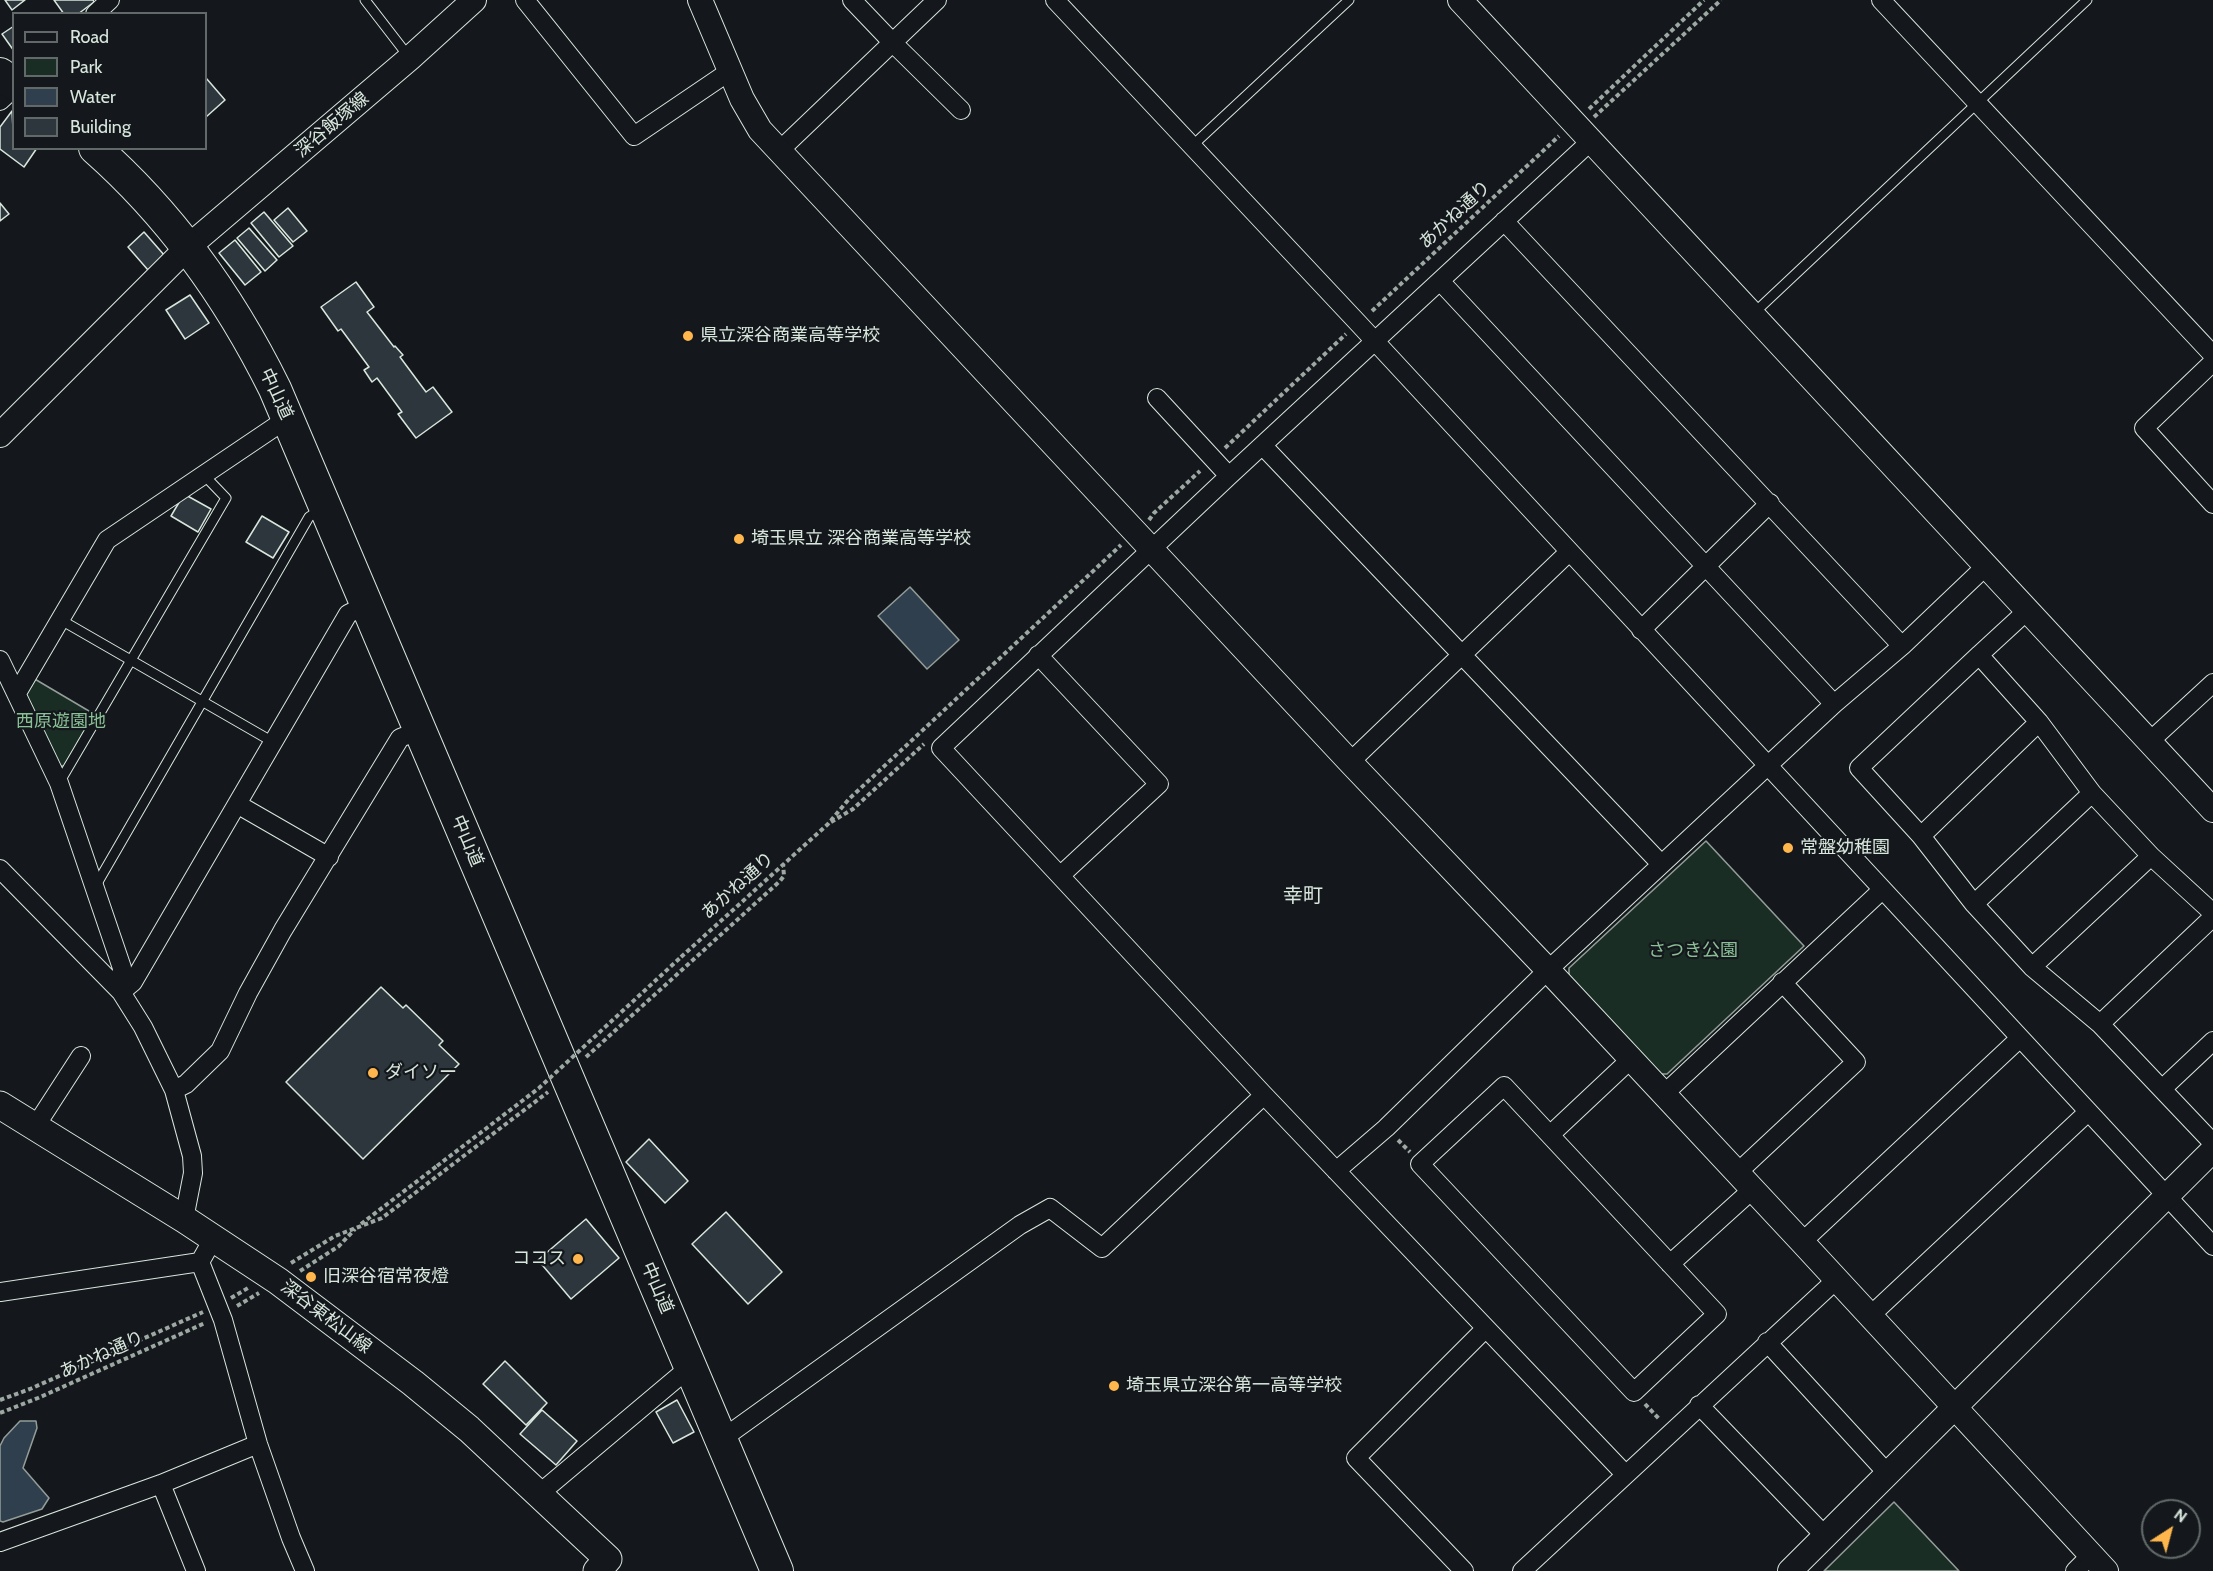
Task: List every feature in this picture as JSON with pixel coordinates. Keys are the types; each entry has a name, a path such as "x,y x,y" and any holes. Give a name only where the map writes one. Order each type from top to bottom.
{"highway":[{"name":"中山道","path":"97,150 135,187 188,247 225,298 244,330 288,418 777,1571"}],"main road":[{"name":"深谷東松山線","path":"0,1105 184,1219 207,1250 271,1275 413,1383 469,1429 539,1494 609,1567"}],"street":[{"path":"97,12 110,0"},
{"name":"深谷飯塚線","path":"0,435 188,247 410,58 474,0"},
{"path":"525,0 634,136 730,71"},
{"path":"700,0 750,116 760,130 1955,1406 2090,1566"},
{"path":"852,0 961,110"},
{"path":"779,151 937,0"},
{"path":"1055,0 2213,1246"},
{"path":"1460,0 1592,129 1753,314 2213,810"},
{"path":"1881,0 2213,355"},
{"path":"0,101 12,90"},
{"path":"1592,129 1504,221 1228,476 941,748 1264,1095 1625,1474"},
{"path":"1504,221 1902,646"},
{"path":"1440,281 1834,704"},
{"path":"2213,362 2144,428 2213,504"},
{"path":"1157,398 1228,476"},
{"path":"17,693 107,540 288,418"},
{"path":"1263,446 1661,864"},
{"path":"1641,630 1770,503"},
{"path":"1350,762 1569,552"},
{"path":"1336,1171 1386,1128 1661,864 1834,704 1902,646 1987,565"},
{"path":"121,992 133,982 348,614 366,605"},
{"path":"2029,609 1859,768 1921,836 1974,904 2032,967 2100,1024 2213,1143"},
{"path":"1038,655 1159,784 1061,875"},
{"path":"1979,655 2039,722 2092,793 2151,856 2213,913"},
{"path":"0,660 59,783 122,968 121,992"},
{"path":"2150,742 2213,682"},
{"path":"1921,836 2039,722"},
{"path":"174,1090 186,1084 220,1052 258,975 400,738 420,730"},
{"path":"1974,904 2092,793"},
{"path":"237,804 329,857"},
{"path":"2032,967 2151,856"},
{"path":"0,869 121,992 143,1026 174,1090 192,1156 193,1173 184,1219"},
{"path":"1664,1094 1882,890"},
{"path":"2100,1024 2213,918"},
{"path":"1670,1264 1856,1062 1782,982"},
{"path":"1802,1242 2019,1039"},
{"path":"2162,1089 2213,1041"},
{"path":"35,1127 81,1056"},
{"path":"1550,1135 1631,1059"},
{"path":"1503,1086 1550,1135 1717,1314 1634,1392 1420,1164 1503,1086"},
{"path":"722,1439 1010,1232 1050,1208 1102,1248 1264,1095"},
{"path":"1870,1316 2088,1112"},
{"path":"1790,1571 2213,1150"},
{"path":"0,1292 207,1250 223,1320 258,1444 305,1571"},
{"path":"1522,1571 1836,1280"},
{"path":"1464,1571 1356,1458 1485,1329"},
{"path":"1767,1342 1888,1474"},
{"path":"539,1494 690,1367"},
{"path":"1699,1405 1825,1536"},
{"path":"0,1542 160,1484 258,1444"},
{"path":"160,1484 196,1571"}],"lane":[{"path":"365,0 410,58"},
{"path":"1753,314 2087,0"},
{"path":"1192,146 1342,2"},
{"path":"59,783 226,498 203,474"},
{"path":"95,887 309,517 325,507"},
{"path":"61,620 273,742"}],"path":[{"path":"1587,111 1704,0"},
{"path":"1592,129 1721,0"},
{"name":"あかね通り","path":"1365,318 1563,132"},
{"path":"1221,454 1227,444 1342,336 1351,331"},
{"path":"1147,522 1171,497 1207,467"},
{"name":"あかね通り","path":"554,1085 544,1096 382,1218 357,1227 539,1088 828,824 849,799 1121,545"},
{"path":"583,1059 598,1048 780,881 784,876 783,864"},
{"path":"1386,1128 1420,1164"},
{"name":"あかね通り","path":"0,1400 30,1389 209,1309"},
{"name":"あかね通り","path":"0,1413 209,1320"},
{"path":"1634,1392 1670,1432"}],"green space":[{"name":"西原遊園地","path":"33,678 94,714 64,766 56,766 24,695"},
{"name":"さつき公園","path":"1706,841 1804,946 1667,1074 1659,1074 1569,980 1569,968"},
{"path":"1894,1502 1959,1571 1824,1571"}],"water":[{"path":"910,587 959,640 927,669 878,616"},
{"path":"20,1421 36,1421 37,1428 23,1468 49,1498 42,1509 3,1522 0,1521 0,1446 4,1438"}],"building":[{"path":"5,0 25,0 12,10"},
{"path":"54,0 93,0 94,2 81,12 63,12"},
{"path":"12,27 12,48 2,34"},
{"path":"207,79 225,100 207,116"},
{"path":"12,111 12,150 36,150 24,167 0,149 0,127"},
{"path":"0,203 9,214 0,221"},
{"path":"288,208 307,231 293,242 274,220"},
{"path":"264,212 293,246 279,257 251,223"},
{"path":"249,228 277,260 265,271 237,238"},
{"path":"144,232 165,256 148,270 128,247"},
{"path":"235,240 261,272 245,285 219,253"},
{"path":"356,282 374,307 367,312 403,355 400,357 426,392 433,387 452,412 416,438 398,414 402,412 377,378 372,382 364,370 369,367 341,329 338,331 321,307"},
{"path":"190,295 209,323 185,339 166,310"},
{"path":"184,494 211,509 198,532 171,516"},
{"path":"262,516 289,532 273,558 246,542"},
{"name":"ダイソー","path":"381,987 403,1008 406,1005 443,1041 439,1045 459,1064 363,1159 286,1082"},
{"path":"649,1139 688,1181 665,1203 626,1162"},
{"path":"726,1212 782,1272 748,1304 692,1244"},
{"name":"ココス","path":"586,1219 619,1258 571,1299 538,1260"},
{"path":"505,1361 547,1403 526,1425 483,1384"},
{"path":"677,1400 694,1432 673,1443 656,1412"},
{"path":"542,1410 577,1441 556,1465 520,1434"}],"place":[{"name":"県立深谷商業高等学校","path":"688,336"},
{"name":"埼玉県立 深谷商業高等学校","path":"739,539"},
{"name":"常盤幼稚園","path":"1788,848"},
{"name":"ダイソー","path":"373,1073"},
{"name":"ココス","path":"578,1259"},
{"name":"旧深谷宿常夜燈","path":"311,1277"},
{"name":"埼玉県立深谷第一高等学校","path":"1114,1386"}],"district":[{"name":"幸町","path":"1303,896"}]}
